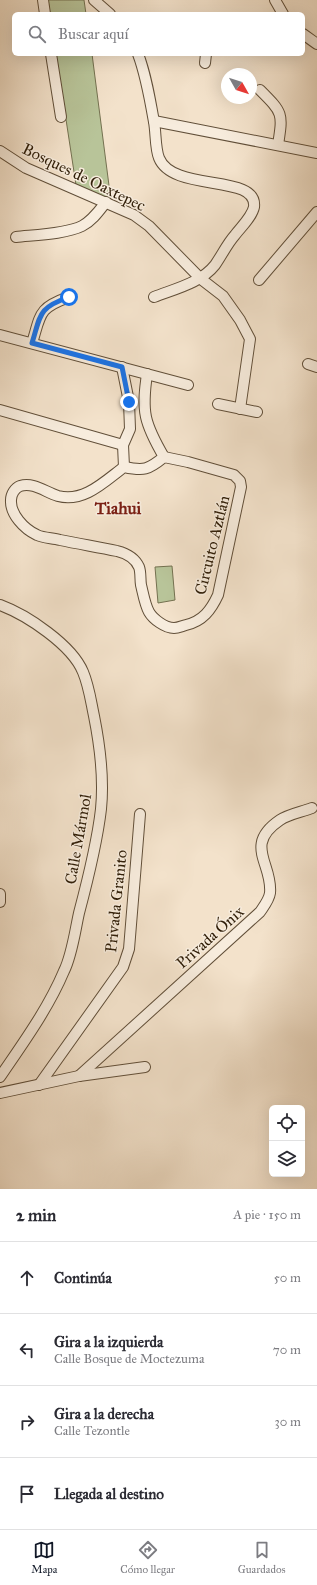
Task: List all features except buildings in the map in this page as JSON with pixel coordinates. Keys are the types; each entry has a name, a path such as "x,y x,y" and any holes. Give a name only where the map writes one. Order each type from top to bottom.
{"street":[{"path":"43,0 45,12"},
{"path":"94,0 108,12"},
{"path":"275,0 282,12"},
{"path":"305,35 317,44"},
{"path":"51,56 61,117"},
{"path":"139,56 154,121 159,158 168,169 179,175 212,184 234,186 245,190 253,199 254,208 229,242 214,266 201,279 154,297"},
{"path":"260,90 277,107 282,121 278,145"},
{"path":"154,121 317,153"},
{"name":"Bosques de Oaxtepec","path":"0,151 26,168 134,214 149,226 201,279 223,296 240,320 250,339 240,408"},
{"path":"16,237 69,231 82,226 93,218 106,202"},
{"path":"259,280 317,212"},
{"path":"32,343 42,312 52,303 69,297"},
{"path":"0,335 188,385"},
{"path":"122,367 129,402 130,429 123,445 124,467 140,470 155,464 164,457 155,440 146,417 144,393 147,374"},
{"path":"218,404 257,412"},
{"path":"0,410 123,445"},
{"name":"Circuito Aztlán","path":"124,467 98,487 84,494 71,498 58,496 35,486 21,485 12,494 10,501 14,513 20,523 37,535 117,551 124,553 132,559 138,567 148,611 163,624 173,628 191,623 202,617 212,608 218,595 241,487 240,481 234,475 164,457"},
{"name":"Calle Mármol","path":"0,606 14,611 48,634 73,655 83,672 88,688 96,729 102,777 101,809 93,857 65,970 50,1001 0,1077"},
{"name":"Privada Ónix","path":"79,1076 260,912 267,903 270,894 270,884 261,855 262,841 268,829 281,819 312,808"},
{"name":"Privada Granito","path":"39,1085 123,967 129,949 140,814"},
{"path":"0,894 0,902"},
{"path":"0,1092 79,1076 145,1067"}],"green space":[{"path":"48,0 84,0 86,12 50,12"},
{"path":"56,56 92,56 111,201 76,185"},
{"path":"172,566 175,600 158,603 155,567"}],"district":[{"name":"Tiahui","path":"118,508"}],"route":[{"path":"69,297 52,303 42,312 32,343 122,367 129,402"}]}
